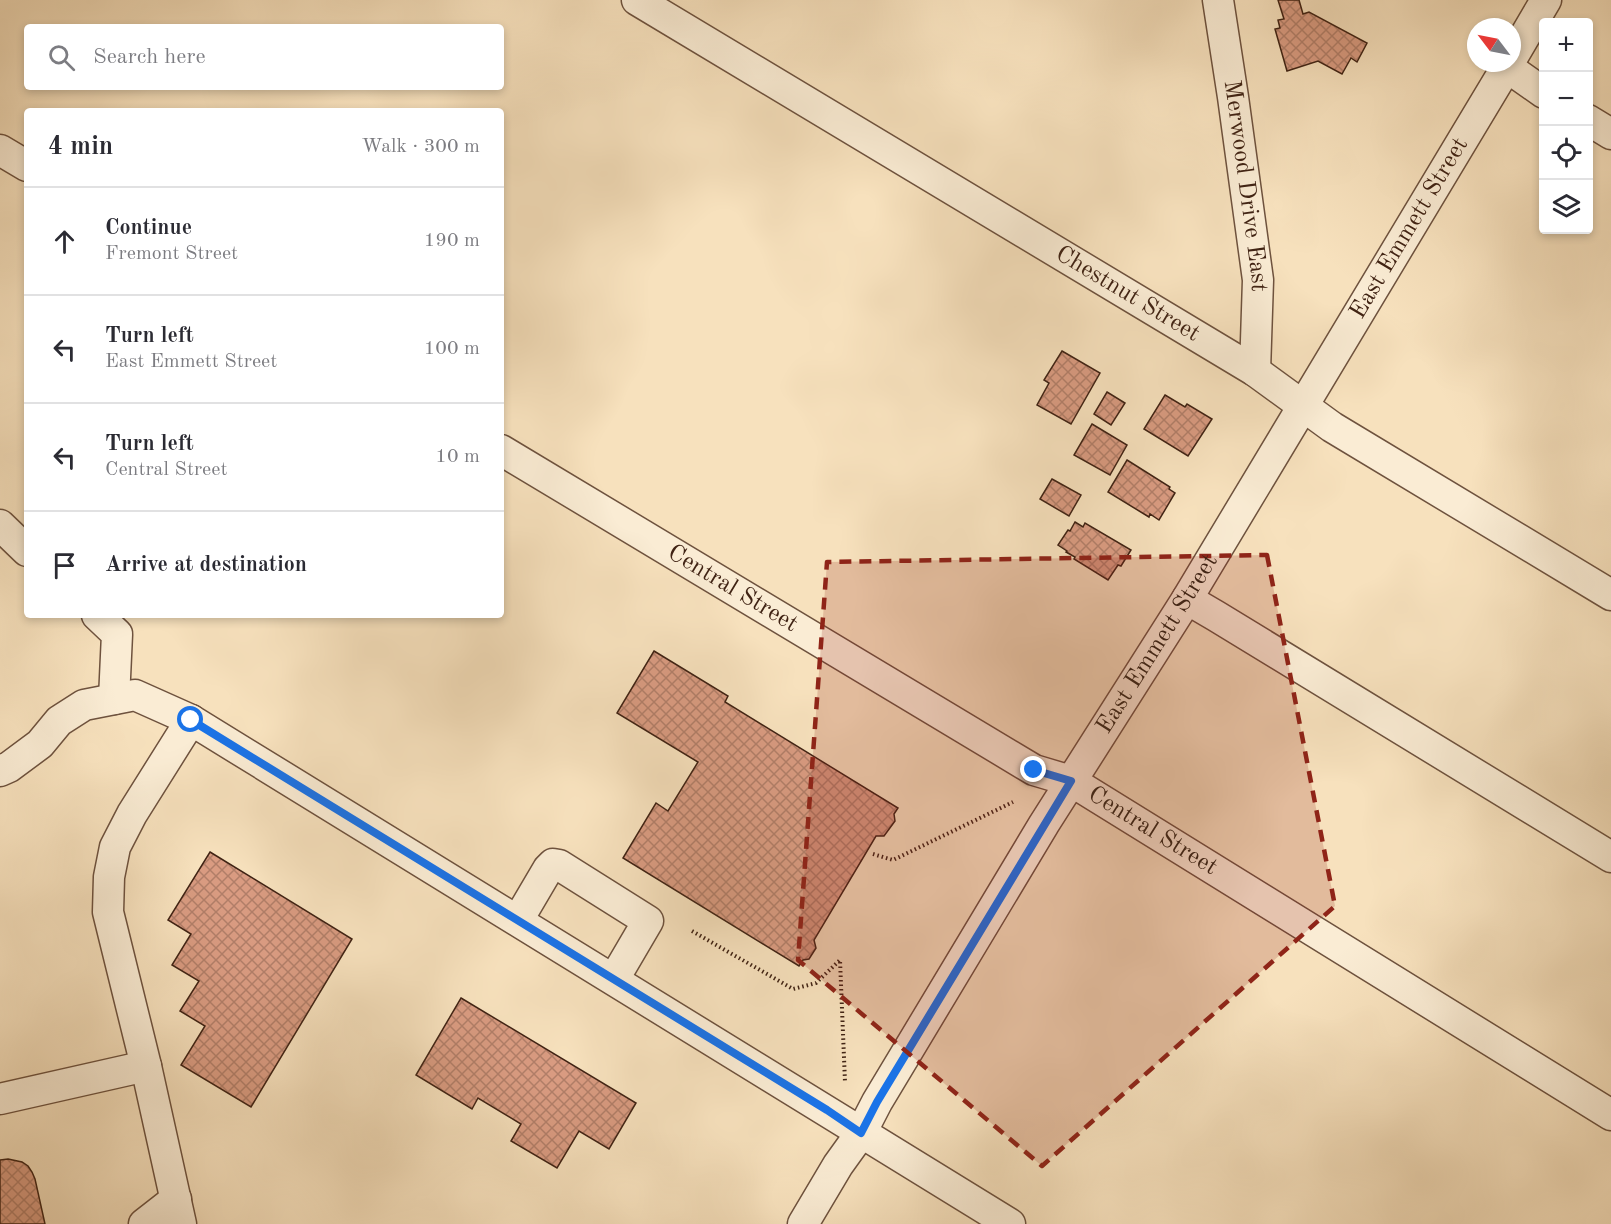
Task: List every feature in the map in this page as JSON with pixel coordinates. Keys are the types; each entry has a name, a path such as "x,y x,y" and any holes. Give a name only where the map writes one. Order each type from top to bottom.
{"street":[{"name":"Chestnut Street","path":"637,0 1255,371 1332,427 1611,595"},
{"name":"Merwood Drive East","path":"1218,0 1258,280 1255,371"},
{"name":"East Emmett Street","path":"1521,42 1546,0"},
{"name":"East Emmett Street","path":"803,1224 861,1133 883,1092 1071,781 1187,599 1503,72"},
{"path":"1520,72 1539,89"},
{"path":"1593,123 1611,134"},
{"path":"0,150 24,164"},
{"name":"Central Street","path":"504,452 1034,770 1071,781 1611,1115"},
{"path":"0,525 24,548"},
{"path":"1187,599 1611,857"},
{"path":"100,618 117,634 114,699"},
{"path":"0,771 40,744 59,721 84,705 135,695 191,720 1011,1224"},
{"path":"144,1224 178,1211 146,1066 108,912 109,877 115,848 132,814 191,720"},
{"path":"518,920 548,869 555,863 561,866 648,921 614,979"},
{"path":"0,1100 146,1066"}],"path":[{"path":"873,854 893,860 1013,802"},
{"path":"692,931 793,989 816,983 840,960 845,1082"}],"highlighted area":[{"path":"1267,555 1335,906 1042,1166 798,960 827,562"}],"building":[{"path":"1278,0 1299,0 1303,14 1309,12 1367,43 1357,62 1351,58 1342,74 1318,61 1287,71 1275,29 1280,28 1278,20 1284,19"},
{"path":"1062,351 1100,373 1071,424 1037,405 1049,383 1044,380"},
{"path":"1107,392 1125,403 1111,425 1094,414"},
{"path":"1165,395 1185,407 1187,404 1212,419 1188,456 1144,429"},
{"path":"1092,424 1127,445 1110,475 1074,455"},
{"path":"1127,460 1170,487 1169,489 1175,493 1159,520 1150,514 1149,517 1108,492"},
{"path":"1052,479 1081,495 1069,516 1040,499"},
{"path":"1075,522 1083,527 1085,523 1131,550 1108,580 1074,559 1075,557 1058,545"},
{"path":"654,651 728,696 725,702 898,808 894,814 895,821 884,836 876,836 814,940 816,948 809,959 803,960 799,966 623,858 656,803 668,811 698,762 617,713"},
{"path":"210,852 352,939 251,1107 181,1065 205,1026 180,1011 199,981 172,965 191,934 168,920"},
{"path":"461,998 636,1103 609,1149 579,1131 557,1168 511,1141 521,1124 478,1098 472,1109 416,1075"},
{"path":"0,1160 22,1162 32,1172 45,1224 0,1224"}],"route":[{"path":"191,720 861,1133 877,1102 1071,781 1034,770"}]}
